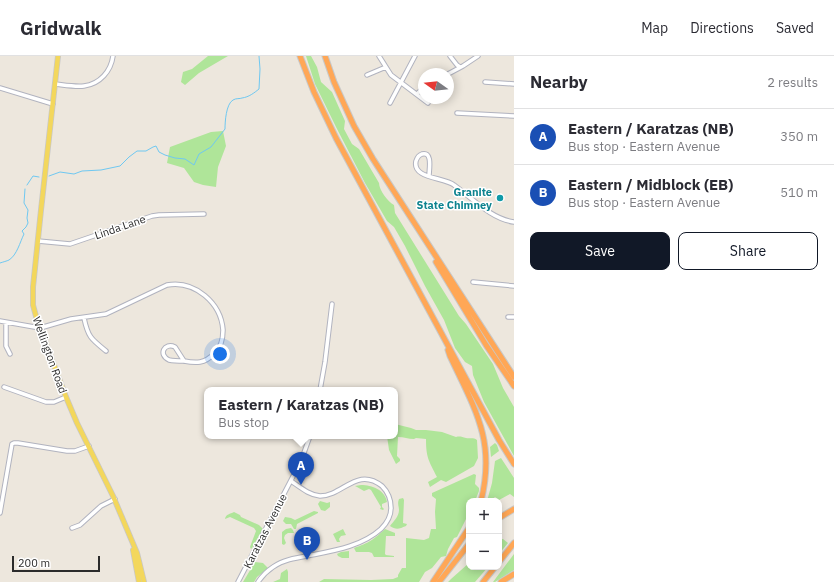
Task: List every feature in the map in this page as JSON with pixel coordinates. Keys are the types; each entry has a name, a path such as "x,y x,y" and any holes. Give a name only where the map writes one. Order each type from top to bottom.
{"highway":[{"path":"300,56 314,92 331,128 499,440 514,464"},
{"path":"325,56 334,82 354,126 486,345 514,386"},
{"path":"414,224 430,246 514,377"},
{"path":"445,339 450,356 473,403 484,439 487,460 482,498"},
{"path":"502,516 512,510"},
{"path":"433,582 466,532"},
{"path":"502,558 514,543"},
{"path":"439,582 466,548"},
{"path":"483,582 493,570"},
{"path":"501,582 514,574"}],"main road":[{"name":"Wellington Road","path":"58,56 33,287 35,315 66,397 115,499 138,558 144,582"},
{"name":"Wellington Road","path":"132,544 139,582"}],"street":[{"path":"55,84 82,86 92,84 108,72 113,56"},
{"path":"379,56 392,75 417,94"},
{"path":"390,103 415,56"},
{"path":"450,56 460,67"},
{"path":"454,70 478,56"},
{"path":"367,76 386,67"},
{"path":"485,82 514,84"},
{"path":"0,88 53,104"},
{"path":"457,113 514,116"},
{"path":"429,176 429,157 421,154 416,160 416,163 417,170 422,174 452,183 482,207 505,221 514,222"},
{"name":"Linda Lane","path":"38,241 70,244 159,214 204,214"},
{"path":"473,282 514,286"},
{"path":"0,321 40,328 67,320 103,315 112,312 167,285 175,284 191,287 202,294 215,307 221,319 223,333 218,351 203,362 199,363 167,360 163,354 164,349 168,346 173,346 177,349 184,361"},
{"path":"321,387 332,304"},
{"path":"508,317 514,317"},
{"path":"84,318 87,332 94,341 106,351"},
{"path":"6,322 6,346 10,354"},
{"path":"4,387 46,402 54,402 66,397"},
{"name":"Karatzas Avenue","path":"238,582 291,481 305,452 309,439"},
{"path":"0,512 12,444 14,443 67,451 78,450 89,446"},
{"path":"258,582 271,568 285,561 340,548 367,538 384,526 390,516 391,505 387,493 380,485 372,481 355,481 331,494 320,496 309,493 291,481"},
{"path":"72,528 80,525 101,506 115,499"}],"green space":[{"path":"208,56 228,56 199,73 185,85 181,82 183,72 192,69"},
{"path":"306,56 311,56 317,67 321,82 332,92 345,121 344,129 352,144 359,149 379,183 384,196 394,205 395,213 459,316 493,364 503,388 514,407 514,456 484,402 473,375 472,366 465,362 455,348 444,320 405,246 394,227 387,221 365,183 315,84"},
{"path":"223,131 226,146 218,167 216,187 194,182 184,168 167,163 170,147 211,132"},
{"path":"398,425 416,430 442,432 456,437 476,439 478,458 474,466 446,482 441,480 430,487 428,482 437,477 428,459 426,439 398,437"},
{"path":"387,439 398,439 397,456 400,461 396,464 389,450"},
{"path":"495,443 499,451 491,457 490,447"},
{"path":"501,458 514,478 514,497 510,494 502,498 488,498 492,483 495,461"},
{"path":"474,474 476,475 475,484 479,488 479,491 476,498 466,498 466,519 457,537 454,538 446,556 441,557 432,568 425,572 419,582 319,582 324,579 371,580 393,579 398,577 402,568 406,568 406,538 424,540 429,538 431,529 436,529 436,499 432,496 432,493"},
{"path":"361,485 374,487 384,494 387,502 382,504 383,510 380,509 381,507 371,490 369,489 364,491 355,486"},
{"path":"403,498 403,523 407,524 406,526 398,529 390,526 398,514 399,499"},
{"path":"320,501 327,503 330,502 330,507 325,511 321,510 318,504"},
{"path":"314,511 318,513 297,524 296,529 294,529 291,524 286,524 283,521 285,517 295,520"},
{"path":"234,512 241,517 259,525 263,529 251,549 250,547 256,531 254,528 230,517 225,519 227,515"},
{"path":"291,528 294,533 288,533 285,535 284,538 286,543 284,545 282,544 282,532"},
{"path":"343,529 346,535 341,536 339,539 340,542 337,542 333,534"},
{"path":"385,529 395,533 395,536 386,536 385,554 394,557 374,557 372,553 369,552 356,552 354,548 371,541"},
{"path":"502,539 508,543 502,550"},
{"path":"349,551 349,558 342,558 337,554 341,552"},
{"path":"514,554 514,570 493,582"},
{"path":"255,562 263,563 268,568 257,577 254,582 243,582"},
{"path":"466,566 466,570 485,570 475,582 448,582"},
{"path":"287,569 288,582 273,582 280,579 281,573"}],"waterway":[{"path":"49,176 60,172 74,174 82,171 101,170 120,166 137,151 146,151 156,146 159,152 175,158 185,159 194,165 199,154 211,147 225,129 226,113 231,102 234,99 249,96 259,89 259,56"},
{"path":"27,185 33,176 39,177"},
{"path":"0,263 12,258 24,234 22,231 28,223 28,210 24,203 25,189"}],"place":[{"name":"Granite State Chimney","path":"500,198"},
{"name":"Eastern / Karatzas (NB)","path":"301,485"},
{"name":"Eastern / Midblock (EB)","path":"307,560"}]}
